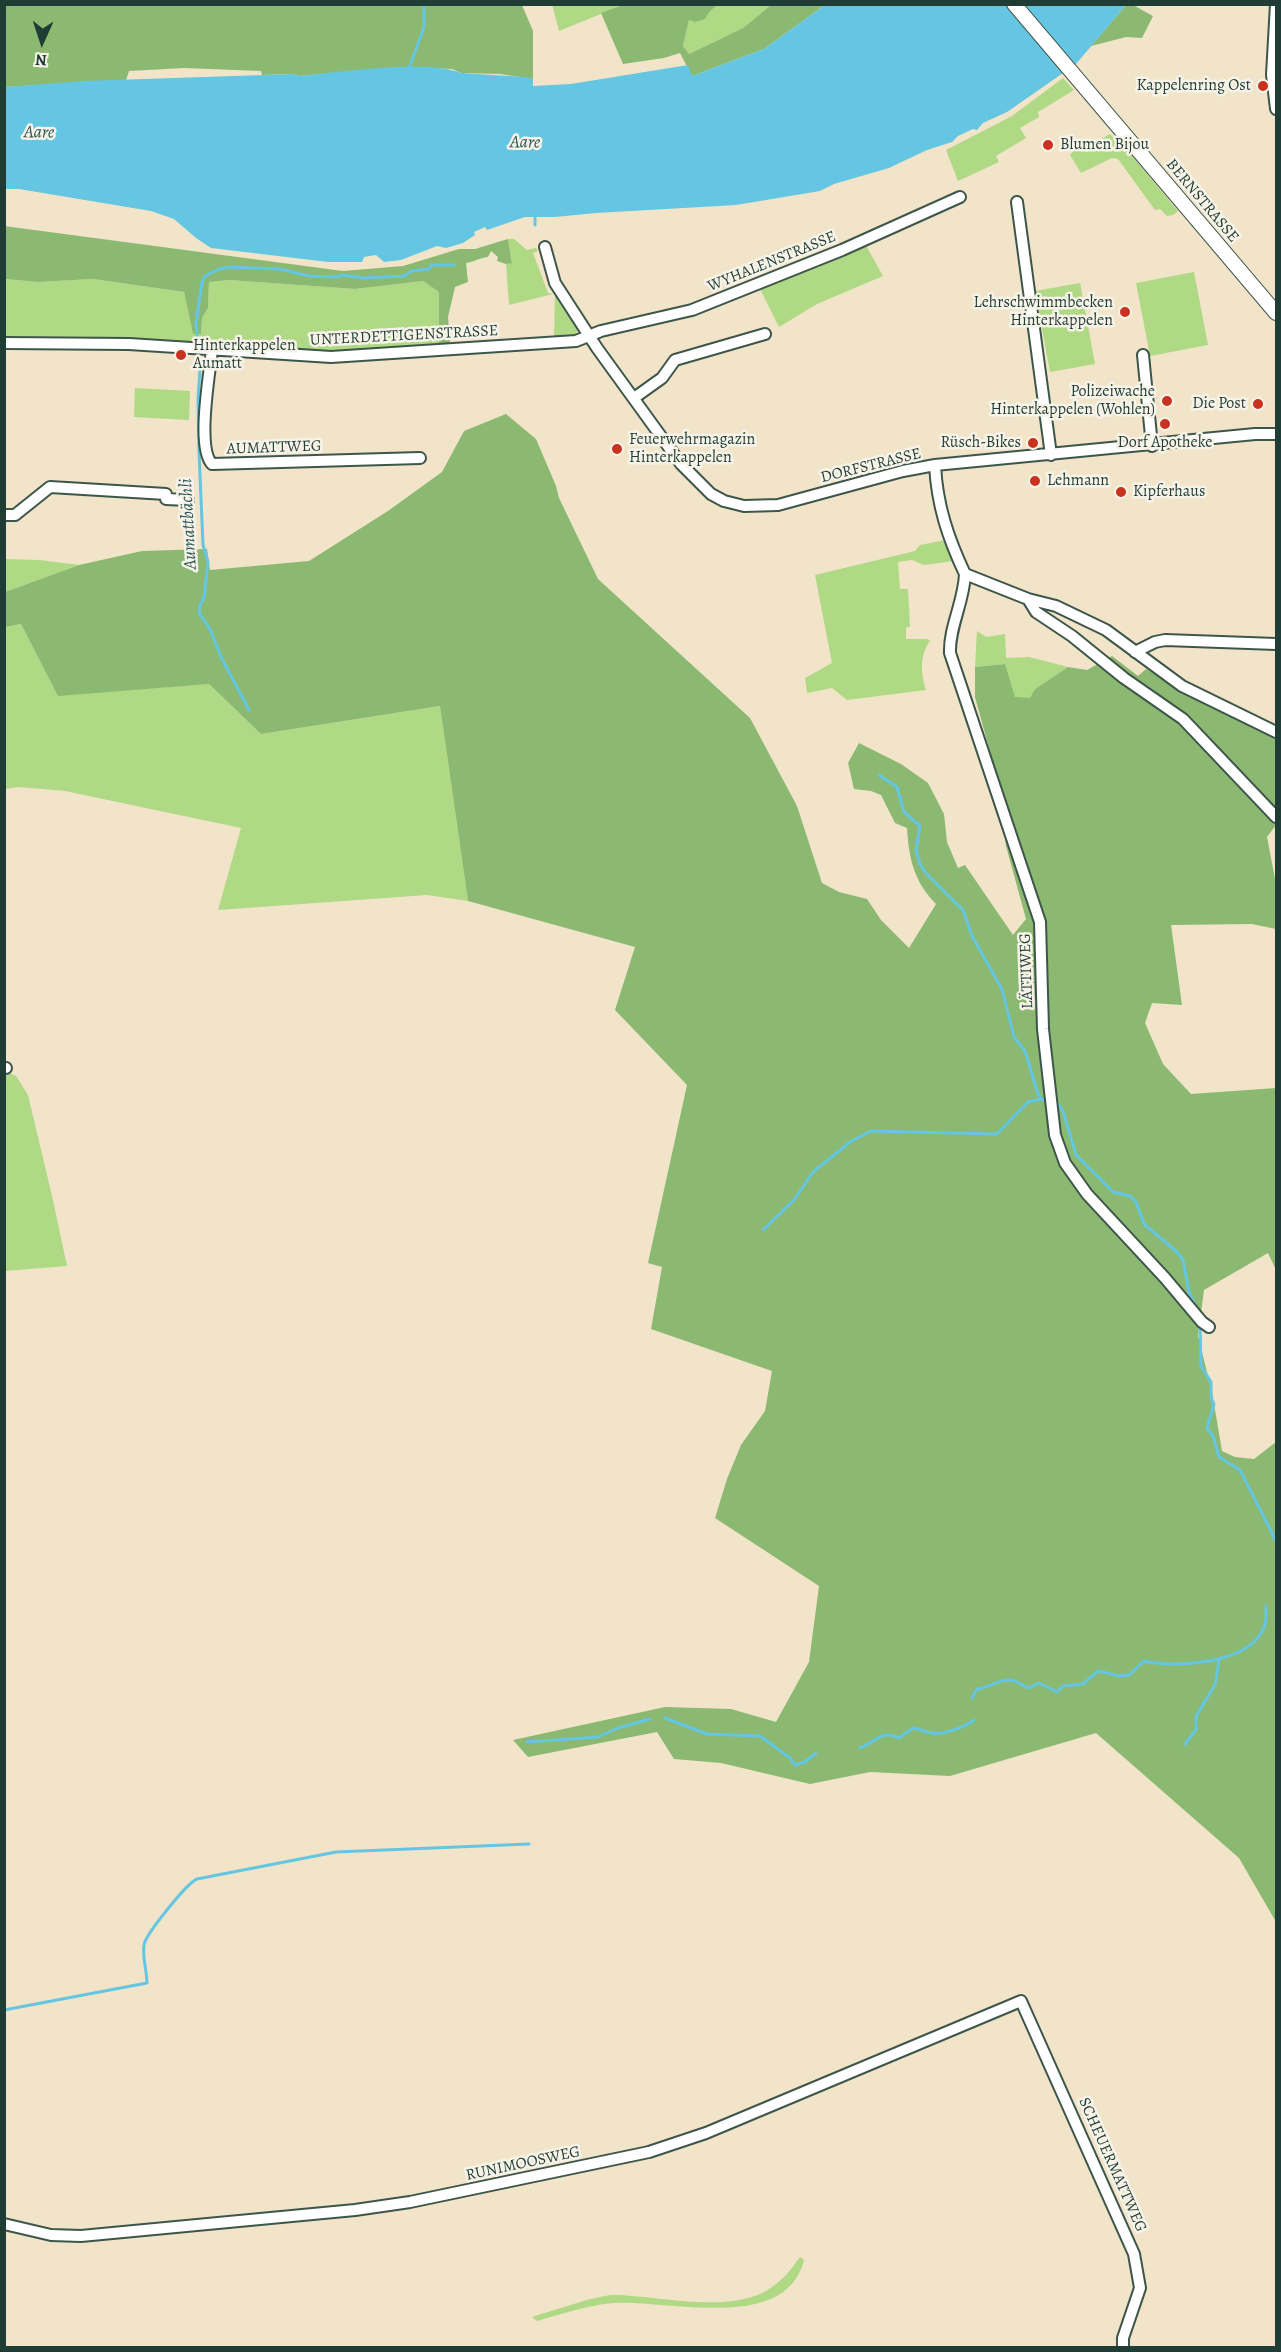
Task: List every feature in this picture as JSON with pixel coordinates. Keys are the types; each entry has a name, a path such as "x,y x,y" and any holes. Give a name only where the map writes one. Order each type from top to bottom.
{"main road":[{"name":"BERNSTRASSE","path":"1014,4 1276,313"}],"street":[{"path":"1276,4 1272,75 1276,109"},
{"name":"WYHALENSTRASSE","path":"589,335 692,310 842,250 960,196"},
{"path":"1017,202 1051,455"},
{"name":"DORFSTRASSE","path":"545,247 555,283 633,398 694,479 711,494 724,501 744,506 792,502 903,471 935,465 1152,446 1255,434 1276,434"},
{"path":"633,398 662,378 675,360 765,334"},
{"name":"UNTERDETTIGENSTRASSE","path":"4,343 129,344 300,356 352,357 576,341 589,335"},
{"name":"AUMATTWEG","path":"213,349 206,388 205,413 206,450 212,464 420,458"},
{"path":"1143,356 1152,446"},
{"path":"935,465 941,513 965,574 1028,599 1056,606 1077,615 1106,630 1182,686 1276,732"},
{"path":"4,515 15,515 50,487 166,494 166,499 188,500"},
{"name":"LÄTTIWEG","path":"965,574 964,593 950,640 950,653 1040,922 1043,1029 1052,1111 1060,1151 1076,1179 1196,1316 1209,1327"},
{"path":"1028,599 1036,612 1072,636 1124,678 1184,719 1276,817"},
{"path":"1135,651 1165,640 1276,644"},
{"name":"RUNIMOOSWEG","path":"4,2223 51,2235 81,2236 355,2210 422,2200 604,2163 685,2141 1021,2001"},
{"name":"SCHEUERMATTWEG","path":"1021,2001 1134,2254 1140,2288 1123,2338 1123,2348"}],"green space":[{"path":"552,4 623,4 623,5 559,31"},
{"path":"5,5 522,5 533,31 533,79 500,74 461,73 452,69 400,67 299,76 294,74 262,75 261,71 184,68 129,71 126,80 5,87"},
{"path":"623,5 717,5 705,19 695,22 689,20 683,46 689,54 743,28 771,5 825,5 764,49 692,76 680,53 664,58 623,64 601,13"},
{"path":"717,5 771,5 743,28 689,54 683,46 689,20"},
{"path":"1126,5 1133,5 1153,16 1142,38 1126,37 1091,46"},
{"path":"1063,78 1074,90 1038,112 1039,117 1020,128 1026,138 996,156 999,162 958,181 946,150 1012,116"},
{"path":"1110,134 1125,151 1127,150 1178,211 1167,216 1160,209 1155,210 1118,159 1112,158 1081,173 1070,155 1078,145 1089,146"},
{"path":"4,226 343,271 403,266 459,249 475,249 508,239 512,263 497,261 498,257 491,251 488,257 466,263 468,282 455,287 448,317 450,345 439,345 439,292 423,281 355,289 229,280 209,282 208,308 202,318 201,334 193,334 184,292 93,279 38,282 5,279"},
{"path":"508,239 514,239 527,250 536,248 538,251 533,253 548,293 553,294 509,305 506,264 512,262"},
{"path":"864,242 883,276 817,304 779,327 759,287"},
{"path":"1194,272 1208,345 1150,356 1136,283"},
{"path":"4,279 38,282 93,279 184,292 193,334 201,334 202,318 208,308 209,282 229,280 355,289 423,281 439,292 439,345 334,352 132,338 5,338"},
{"path":"1080,283 1095,364 1050,372 1035,291"},
{"path":"558,293 580,328 575,335 554,337 555,294"},
{"path":"135,388 190,391 189,420 134,417"},
{"path":"506,414 536,439 559,498 598,579 750,718 797,806 822,883 839,892 867,899 881,920 909,948 936,904 922,887 914,869 907,828 895,823 881,795 854,789 848,763 859,743 901,764 928,783 944,814 947,842 958,868 965,865 1013,935 1026,919 1006,846 998,781 975,697 975,667 1005,664 1015,697 1030,698 1035,689 1068,667 1087,670 1112,656 1138,676 1146,669 1276,739 1276,825 1267,837 1276,884 1276,929 1252,924 1171,925 1182,1005 1152,1003 1145,1023 1163,1064 1191,1094 1276,1088 1276,1270 1268,1253 1204,1290 1198,1336 1212,1392 1222,1451 1235,1457 1254,1459 1276,1442 1276,1922 1239,1858 1096,1733 950,1776 870,1772 810,1784 721,1763 674,1759 657,1732 528,1757 513,1740 665,1707 731,1709 776,1722 809,1662 819,1586 715,1518 741,1445 765,1411 772,1371 651,1329 662,1267 648,1263 687,1085 615,1010 635,947 468,901 440,706 261,734 209,684 58,696 21,624 5,627 5,592 79,565 142,551 207,549 210,570 309,561 388,511 442,472 464,431"},
{"path":"946,540 954,561 924,565 912,560 898,562 900,589 908,589 910,626 906,628 906,639 930,641 924,653 922,665 926,690 847,700 832,688 807,693 805,678 832,663 815,575 915,551 920,545"},
{"path":"5,559 39,560 79,565 5,592"},
{"path":"21,624 58,695 209,684 261,734 440,706 468,901 427,895 218,910 241,828 65,791 18,787 5,789 4,627"},
{"path":"977,631 986,637 1005,634 1006,658 1029,657 1068,667 1035,689 1031,698 1015,698 1004,664 975,667"},
{"path":"5,1071 16,1076 28,1095 67,1266 5,1271"},
{"path":"800,2257 804,2260 793,2283 774,2297 750,2305 722,2308 613,2303 537,2321 532,2317 584,2301 613,2295 695,2302 737,2300 756,2296 784,2277"}],"water":[{"name":"Aare","path":"825,5 1126,5 1076,64 1007,112 983,123 977,130 973,129 958,136 952,142 927,150 889,168 834,184 820,191 736,205 525,217 487,230 485,227 474,232 475,235 463,243 446,248 437,246 401,260 384,262 376,255 364,257 362,262 328,262 211,248 174,219 151,211 19,189 5,189 5,87 84,81 294,74 299,76 406,67 428,67 461,73 525,77 533,79 533,86 571,84 688,65 692,76 764,49"}],"waterway":[{"path":"408,71 424,27 424,4"},
{"path":"535,215 535,225"},
{"name":"Aumattbächli","path":"197,336 196,323 202,282 205,276 219,269 230,267 280,269 309,276 336,277 342,275 365,278 404,276 412,271 429,269 432,265 454,265"},
{"name":"Aumattbächli","path":"198,361 203,545 208,562 204,598 199,613 210,629 221,657 249,710"},
{"path":"879,775 897,787 904,812 920,826 916,851 920,864 925,872 963,910 972,936 1002,989 1014,1037 1025,1051 1037,1091 1041,1099 1049,1102"},
{"path":"763,1230 794,1200 813,1172 850,1142 871,1131 997,1134 1028,1102 1041,1099"},
{"path":"1055,1104 1059,1105 1063,1111 1076,1155 1113,1192 1130,1196 1136,1202 1144,1224 1177,1252 1183,1260 1189,1292 1194,1303"},
{"path":"1200,1327 1201,1366 1211,1382 1211,1398 1214,1404 1207,1428 1213,1436 1219,1457 1240,1470 1276,1541"},
{"path":"972,1698 977,1689 1006,1680 1029,1688 1039,1683 1057,1692 1063,1686 1083,1684 1098,1671 1120,1676 1129,1675 1144,1661 1173,1664 1224,1657 1252,1643 1261,1633 1265,1624 1266,1606"},
{"path":"1185,1744 1196,1730 1196,1716 1215,1685 1219,1660"},
{"path":"665,1718 707,1734 760,1736 790,1758 795,1765 805,1762 816,1753"},
{"path":"527,1742 598,1737 618,1728 650,1719"},
{"path":"860,1748 879,1737 888,1735 899,1738 913,1728 936,1734 960,1728 974,1720"},
{"path":"4,2010 147,1983 144,1954 146,1939 176,1899 197,1879 336,1852 529,1844"}],"place":[{"name":"Kappelenring Ost","path":"1263,86"},
{"name":"Blumen Bijou","path":"1048,145"},
{"name":"Lehrschwimmbecken Hinterkappelen","path":"1125,312"},
{"name":"Hinterkappelen Aumatt","path":"181,355"},
{"name":"Polizeiwache Hinterkappelen (Wohlen)","path":"1167,401"},
{"name":"Die Post","path":"1258,404"},
{"name":"Dorf Apotheke","path":"1165,424"},
{"name":"Rüsch-Bikes","path":"1033,443"},
{"name":"Feuerwehrmagazin Hinterkappelen","path":"617,449"},
{"name":"Lehmann","path":"1035,481"},
{"name":"Kipferhaus","path":"1121,492"}]}
